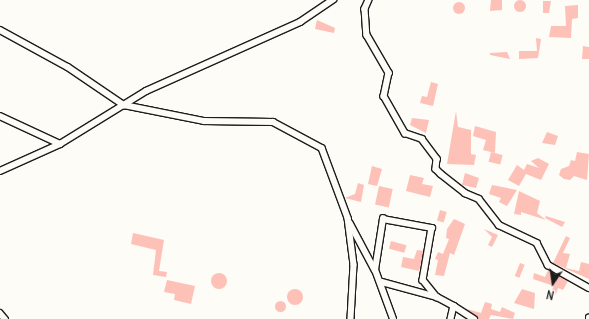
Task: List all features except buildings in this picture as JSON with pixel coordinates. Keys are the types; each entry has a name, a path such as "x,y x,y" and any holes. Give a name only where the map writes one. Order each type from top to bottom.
{"street":[{"path":"0,171 60,144 124,105 300,22 333,0"},
{"path":"369,0 365,9 366,35 389,73 384,96 405,133 422,139 437,159 436,169 440,174 465,193 479,198 500,225 537,243 548,265 589,288"},
{"path":"0,30 68,67 124,105 204,121 273,122 322,148 348,218 382,282 393,319"},
{"path":"0,116 60,144"},
{"path":"348,218 354,265 351,319"},
{"path":"375,270 382,219 432,228 422,280 437,297"},
{"path":"382,282 437,297 474,319"},
{"path":"451,319 454,306"},
{"path":"0,313 5,319"}]}
